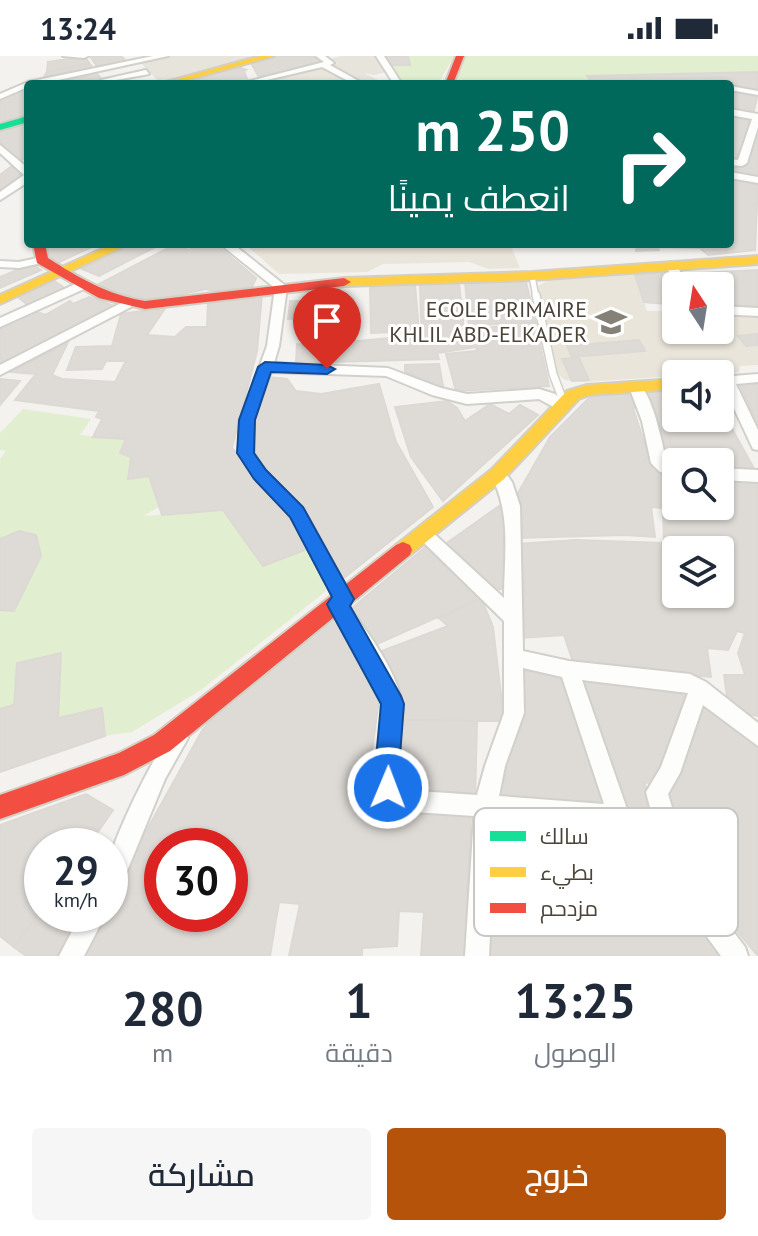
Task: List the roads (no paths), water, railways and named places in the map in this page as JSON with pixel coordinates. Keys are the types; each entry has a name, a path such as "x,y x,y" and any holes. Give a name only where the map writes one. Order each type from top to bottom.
{"street":[{"path":"67,56 86,56 105,80"},
{"path":"49,80 164,56"},
{"path":"380,56 395,80"},
{"path":"451,80 460,56"},
{"path":"177,80 257,58 254,80"},
{"path":"133,60 153,80"},
{"path":"263,80 322,61 353,80"},
{"path":"115,80 146,72"},
{"path":"0,97 24,86"},
{"path":"734,89 758,93"},
{"path":"734,112 757,114 742,163 734,162"},
{"path":"0,127 24,120"},
{"path":"0,148 12,164 24,172"},
{"path":"12,164 24,161"},
{"path":"734,176 758,180"},
{"path":"0,197 24,178"},
{"path":"0,297 50,261 96,248"},
{"path":"0,264 50,261 106,248"},
{"path":"231,248 281,287"},
{"path":"50,261 80,286 111,301 127,304 182,302 281,287 366,280 532,276 755,259"},
{"path":"0,273 19,265"},
{"path":"671,265 675,272"},
{"path":"0,323 80,286"},
{"path":"281,287 276,334 247,420 246,453 260,475 297,512 392,704 386,781 392,795 399,800 530,808"},
{"path":"0,371 127,304"},
{"path":"734,311 758,312"},
{"path":"265,367 388,372 454,398 539,394 562,404"},
{"path":"734,380 758,378"},
{"path":"0,807 124,763 162,743 498,474 562,404 587,390 662,385"},
{"path":"636,387 662,466"},
{"path":"734,399 757,441"},
{"path":"486,808 495,766 513,722 512,617 515,579 512,506 506,486 498,474"},
{"path":"734,475 758,476"},
{"path":"424,535 512,617"},
{"path":"512,657 569,670 679,680 699,688 758,736"},
{"path":"569,670 616,808"},
{"path":"662,808 657,792 669,773 699,688"},
{"path":"128,843 169,750 193,719"},
{"path":"71,956 84,932"},
{"path":"477,956 478,936"},
{"path":"721,936 736,956"}],"lane":[{"path":"532,276 562,404"}],"place":[{"name":"ECOLE PRIMAIRE KHLIL ABD-ELKADER","path":"611,322"}]}
